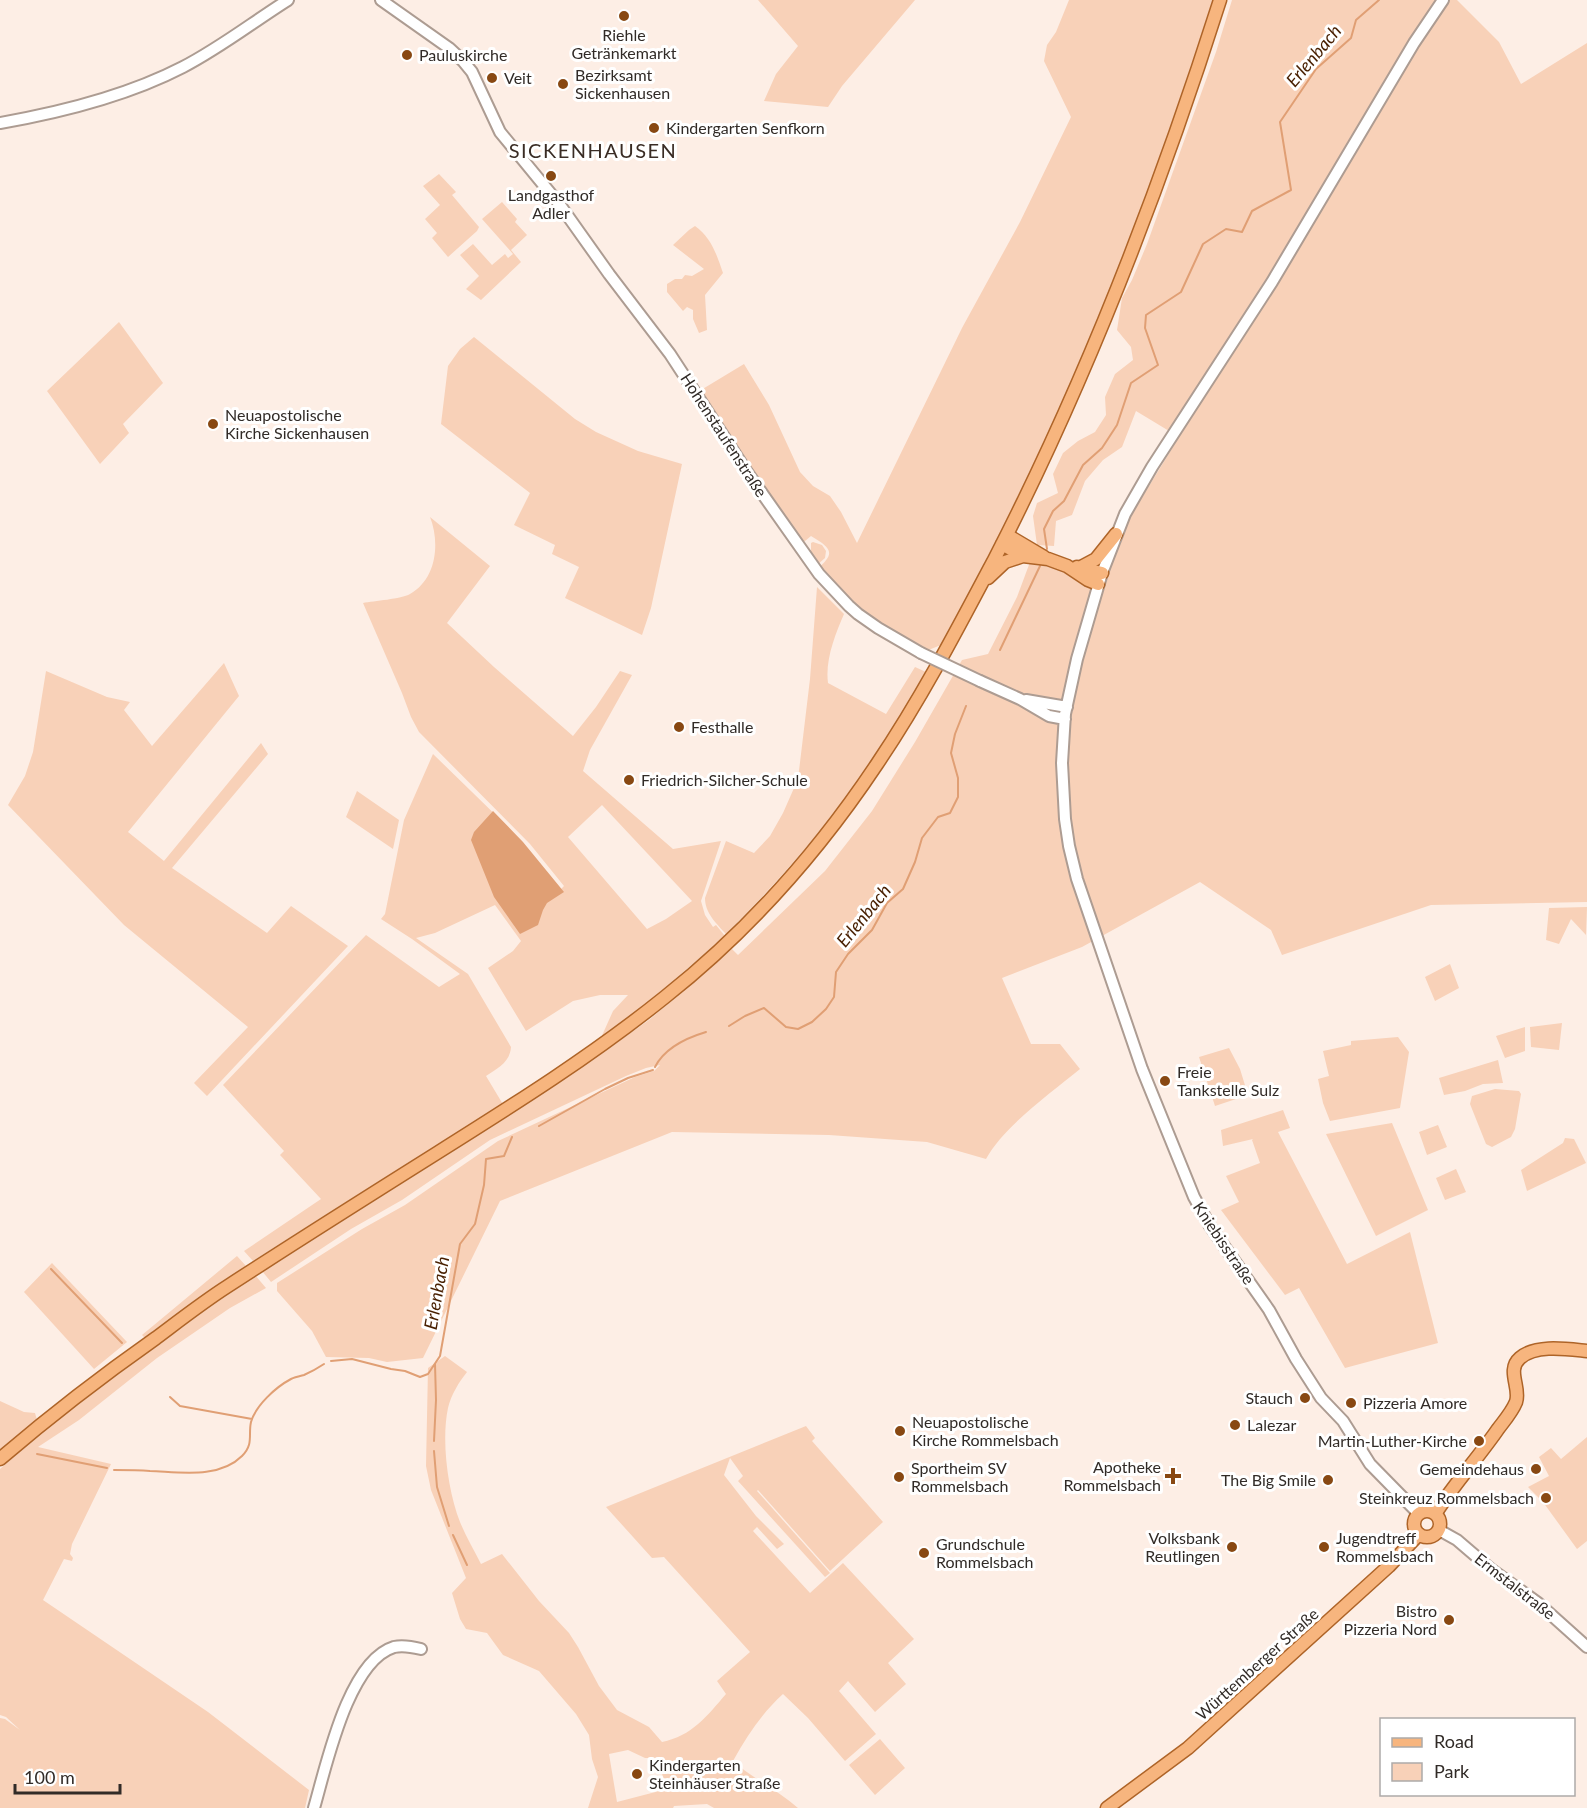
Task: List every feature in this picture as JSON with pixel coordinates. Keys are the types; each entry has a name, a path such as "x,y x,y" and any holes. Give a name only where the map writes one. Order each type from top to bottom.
{"main road":[{"path":"0,1459 55,1413 222,1290 555,1078 620,1032 692,975 769,901 809,855 843,813 900,730 1004,539 1075,391 1134,249 1220,0"},
{"path":"1081,567 1096,559 1116,534"},
{"path":"1004,539 1048,560 1067,566 1081,567 1100,578"},
{"path":"978,590 1005,562 1026,551"},
{"path":"1067,566 1088,580 1100,578"},
{"path":"1435,1514 1488,1444 1514,1405 1517,1392 1515,1364 1521,1358 1534,1352 1559,1349 1587,1351"},
{"path":"1427,1512 1435,1514 1440,1521 1439,1530 1432,1536 1425,1537 1419,1534 1415,1524 1419,1515 1427,1512"},
{"name":"Württemberger Straße","path":"1107,1808 1188,1748 1384,1570 1419,1534"}],"street":[{"path":"0,123 60,110 140,87 198,58 288,0"},
{"name":"Hohenstaufenstraße","path":"381,0 459,56 472,72 501,132 556,199 609,274 674,359 747,472 819,574 849,606 878,628 921,653 1020,699 1048,716 1065,720"},
{"name":"Kniebisstraße","path":"1419,1515 1370,1464 1343,1421 1321,1398 1269,1310 1204,1217 1181,1169 1142,1069 1083,899 1071,856 1065,819 1062,763 1067,706 1079,651 1100,578 1116,534 1144,480 1269,287 1407,53 1443,0"},
{"name":"Hohenstaufenstraße","path":"1020,699 1067,706"},
{"name":"Ermstalstraße","path":"1439,1530 1457,1540 1492,1570 1533,1598 1587,1647"},
{"path":"314,1808 346,1702 357,1684 375,1661 392,1648 409,1646 421,1649"}],"green space":[{"path":"758,0 915,0 842,86 828,107 764,101 776,74 798,46"},
{"path":"1069,0 1220,0 1096,343 951,641 921,653 889,635 816,570 827,559 829,551 811,536 799,546 747,472 701,390 744,364 769,405 800,472 813,486 830,496 857,543 962,328 1020,222 1071,117 1044,61 1047,45 1056,32"},
{"path":"1232,0 1457,0 1499,42 1521,84 1587,43 1587,902 1431,905 1282,955 1271,930 1200,882 1082,947 1002,978 1031,1044 1060,1044 1080,1069 1016,1122 986,1159 927,1142 829,1135 672,1132 500,1201 423,1358 387,1362 369,1358 326,1357 312,1331 277,1291 277,1283 362,1229 405,1205 498,1141 635,1077 654,1071 660,1065 626,1076 490,1140 402,1200 351,1229 271,1282 262,1271 592,1060 649,1020 732,949 738,955 825,871 872,811 962,660 988,654 1017,597 1033,554 1094,582 1116,534 1138,504 1179,437 1136,411 1122,447 1103,460 1085,481 1072,515 1056,521 1054,546 1037,545 1033,516 1037,503 1058,493 1053,474 1063,453 1078,441 1095,432 1106,415 1105,397 1115,374 1133,360 1131,347 1117,330 1122,298 1147,244 1216,52"},
{"path":"439,174 456,192 452,195 479,227 448,257 432,238 437,233 425,219 440,205 423,186"},
{"path":"502,202 527,235 511,250 521,262 481,300 466,289 479,276 460,255 473,244 492,265 505,254 508,258 513,254 482,219"},
{"path":"695,226 709,241 723,273 705,295 707,330 699,333 693,319 693,310 687,307 683,311 667,292 667,284 675,279 682,279 685,275 692,276 704,269 673,245"},
{"path":"119,322 163,383 123,424 129,433 100,464 47,391"},
{"path":"474,337 575,419 596,432 638,451 682,464 651,608 642,635 565,598 579,567 552,554 555,545 514,525 530,493 441,424 448,366 460,349"},
{"path":"430,517 490,566 447,623 573,736 620,671 632,675 590,750 583,771 673,849 721,841 701,901 705,915 713,927 716,925 725,936 638,1011 600,1040 613,1011 628,995 600,995 573,1001 526,1031 488,968 513,951 521,941 495,905 435,933 416,938 468,974 511,1047 506,1061 486,1076 504,1106 421,1155 253,1261 244,1251 321,1199 280,1155 284,1151 223,1085 366,935 439,987 460,974 381,919 385,914 404,820 433,754 510,829 561,889 564,886 530,844 419,732 363,603 406,596 419,587 431,570 434,559 433,527","holes":["602,805 692,901 647,929 568,837"]},
{"path":"811,543 822,545 826,551 825,558 817,565 811,554"},
{"path":"817,587 844,614 829,657 828,683 886,714 915,667 926,672 874,758 823,828 766,893 726,934 709,913 705,898 726,841 754,853 770,836 798,779 810,679"},
{"path":"224,663 239,696 128,832 164,861 261,743 268,754 172,868 267,933 291,906 348,946 207,1096 194,1083 248,1027 124,925 8,805 25,776 33,752 46,671 107,697 130,702 124,710 152,746"},
{"path":"357,791 399,820 393,849 346,817"},
{"path":"1587,907 1586,935 1571,919 1559,944 1546,940 1549,908"},
{"path":"1450,964 1459,988 1435,1001 1425,977"},
{"path":"1562,1023 1559,1050 1531,1047 1530,1027"},
{"path":"1525,1027 1525,1051 1505,1058 1496,1036"},
{"path":"1398,1037 1409,1052 1400,1108 1330,1121 1318,1079 1329,1076 1323,1051 1351,1045 1351,1041"},
{"path":"1229,1048 1240,1069 1248,1095 1215,1106 1199,1057"},
{"path":"1498,1060 1503,1083 1483,1084 1465,1091 1444,1095 1439,1078"},
{"path":"1495,1089 1519,1091 1521,1094 1515,1129 1511,1137 1492,1147 1486,1144 1470,1104 1472,1096"},
{"path":"1283,1110 1290,1128 1278,1132 1347,1264 1410,1232 1438,1343 1345,1368 1299,1288 1285,1295 1221,1210 1239,1202 1226,1176 1260,1163 1253,1139 1223,1146 1221,1130"},
{"path":"1392,1123 1428,1210 1376,1236 1326,1134"},
{"path":"1438,1125 1447,1147 1427,1155 1419,1132"},
{"path":"1565,1138 1574,1139 1586,1163 1527,1191 1521,1170 1563,1143"},
{"path":"1456,1169 1466,1192 1445,1200 1436,1178"},
{"path":"237,1256 246,1266 145,1338 142,1335"},
{"path":"52,1263 127,1342 94,1369 24,1292"},
{"path":"255,1275 266,1288 230,1308 157,1358 79,1420 38,1447 111,1464 72,1544 70,1554 72,1561 64,1559 43,1600 208,1712 309,1790 305,1808 0,1808 0,1718 20,1730 6,1717 0,1715 0,1469 92,1392"},
{"path":"445,1356 467,1372 451,1398 448,1408 446,1450 449,1481 456,1510 481,1564 502,1554 539,1601 569,1633 599,1686 617,1710 649,1727 662,1742 682,1735 705,1717 726,1694 717,1681 750,1652 664,1557 652,1558 606,1507 806,1426 815,1438 812,1441 883,1522 830,1571 758,1490 830,1573 825,1577 738,1481 743,1476 730,1458 724,1475 756,1516 784,1544 777,1549 757,1527 753,1531 810,1593 843,1563 914,1639 888,1663 906,1684 875,1712 848,1681 839,1691 876,1734 845,1761 808,1718 783,1694 755,1725 733,1761 798,1808 714,1808 707,1804 674,1806 673,1808 588,1808 598,1777 592,1759 589,1735 576,1714 539,1671 503,1655 487,1633 466,1629 460,1619 452,1593 466,1578 431,1490 426,1466 428,1368","holes":["628,1750 645,1758 657,1758 667,1789 617,1802 609,1754"]},
{"path":"0,1401 24,1412 35,1413 37,1420 0,1451"},
{"path":"1587,1437 1587,1541 1577,1549 1543,1502 1528,1487 1549,1476 1539,1457 1551,1448 1561,1459"},
{"path":"880,1739 905,1768 875,1795 849,1765"}],"shaded area":[{"path":"493,811 523,842 564,892 547,903 538,925 520,934 494,897 471,840 474,832"}],"waterway":[{"name":"Erlenbach","path":"1047,549 1044,529 1053,511 1064,501 1083,465 1102,448 1117,425 1131,383 1158,365 1145,328 1146,315 1181,292 1203,244 1226,229 1242,232 1252,211 1291,190 1280,122 1316,69 1351,38 1356,20 1379,0"},
{"name":"Erlenbach","path":"1000,650 1040,566"},
{"name":"Erlenbach","path":"729,1026 764,1008 786,1027 798,1029 812,1022 826,1009 834,997 836,972 848,954 872,930 887,903 903,889 915,862 922,838 938,817 950,813 958,797 958,778 951,753 955,734 966,706"},
{"name":"Erlenbach","path":"655,1067 676,1045 706,1032"},
{"name":"Erlenbach","path":"539,1126 605,1089 653,1070"},
{"name":"Erlenbach","path":"331,1361 352,1359 405,1371 420,1377 428,1374 440,1356 460,1244 475,1224 484,1185 486,1159 504,1156 512,1137"},
{"path":"51,1269 122,1343"},
{"name":"Erlenbach","path":"114,1470 186,1473 211,1471 233,1463 246,1452 250,1439 251,1422 257,1409 267,1397 291,1379 307,1374 324,1364"},
{"path":"434,1441 435,1364"},
{"path":"170,1397 180,1406 252,1419"},
{"path":"434,1451 437,1487 449,1526"},
{"name":"Erlenbach","path":"37,1454 107,1468"},
{"path":"453,1535 467,1565"}],"place":[{"name":"Riehle Getränkemarkt","path":"624,16"},
{"name":"Pauluskirche","path":"407,55"},
{"name":"Veit","path":"492,78"},
{"name":"Bezirksamt Sickenhausen","path":"563,84"},
{"name":"Kindergarten Senfkorn","path":"654,128"},
{"name":"Landgasthof Adler","path":"551,176"},
{"name":"Neuapostolische Kirche Sickenhausen","path":"213,424"},
{"name":"Festhalle","path":"679,727"},
{"name":"Friedrich-Silcher-Schule","path":"629,780"},
{"name":"Freie Tankstelle Sulz","path":"1165,1081"},
{"name":"Stauch","path":"1305,1398"},
{"name":"Pizzeria Amore","path":"1351,1403"},
{"name":"Lalezar","path":"1235,1425"},
{"name":"Neuapostolische Kirche Rommelsbach","path":"900,1431"},
{"name":"Martin-Luther-Kirche","path":"1479,1441"},
{"name":"Gemeindehaus","path":"1536,1469"},
{"name":"Apotheke Rommelsbach","path":"1173,1476"},
{"name":"Sportheim SV Rommelsbach","path":"899,1477"},
{"name":"The Big Smile","path":"1328,1480"},
{"name":"Steinkreuz Rommelsbach","path":"1546,1498"},
{"name":"Volksbank Reutlingen","path":"1232,1547"},
{"name":"Jugendtreff Rommelsbach","path":"1324,1547"},
{"name":"Grundschule Rommelsbach","path":"924,1553"},
{"name":"Bistro Pizzeria Nord","path":"1449,1620"},
{"name":"Kindergarten Steinhäuser Straße","path":"637,1774"}],"district":[{"name":"SICKENHAUSEN","path":"593,151"}]}
